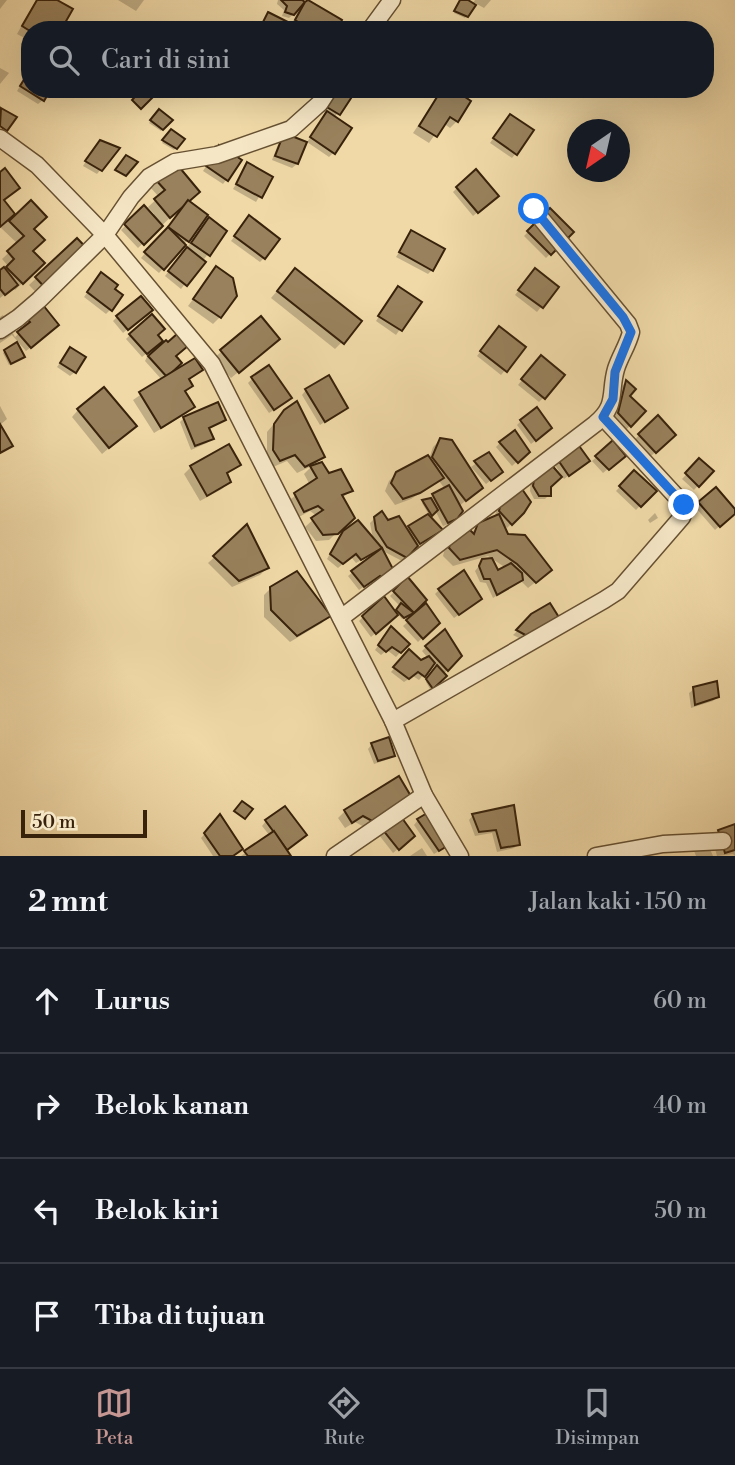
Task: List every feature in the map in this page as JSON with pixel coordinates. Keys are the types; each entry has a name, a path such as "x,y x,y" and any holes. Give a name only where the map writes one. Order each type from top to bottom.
{"street":[{"path":"377,21 392,0"},
{"path":"0,330 39,300 105,234 149,177 175,162 218,155 291,129 322,98"},
{"path":"0,138 37,165 105,234 212,365 393,721 424,795 460,856"},
{"path":"341,618 603,417 613,399 615,372 631,332 623,317 534,209"},
{"path":"393,721 618,591 682,517 684,505 603,417"},
{"path":"335,856 424,795"},
{"path":"596,856 663,844 723,841"}],"building":[{"path":"37,0 57,0 73,9 66,21 25,21"},
{"path":"281,0 305,2 294,15 285,12 287,6"},
{"path":"308,0 342,21 297,21"},
{"path":"460,0 468,0 476,5 468,17 454,11"},
{"path":"268,12 286,21 264,21"},
{"path":"134,98 152,98 141,109 132,100"},
{"path":"323,98 351,98 340,115 320,103"},
{"path":"436,98 466,98 471,101 458,122 450,117 437,137 419,126"},
{"path":"1,108 17,117 7,131 0,126"},
{"path":"159,109 173,120 163,130 150,120"},
{"path":"327,111 352,128 335,154 310,137"},
{"path":"510,114 534,130 517,155 493,138"},
{"path":"171,129 185,139 177,149 162,140"},
{"path":"284,133 307,142 298,164 275,156"},
{"path":"100,140 120,148 102,171 85,161"},
{"path":"219,145 242,160 228,181 206,166"},
{"path":"126,155 138,162 126,176 115,170"},
{"path":"175,162 200,192 170,218 154,199 165,190 155,179"},
{"path":"247,162 273,177 262,198 236,184"},
{"path":"5,168 20,188 4,200 15,214 0,227 0,172"},
{"path":"476,169 499,196 478,213 456,187"},
{"path":"31,200 47,217 34,229 45,240 33,251 45,263 23,284 6,267 14,259 7,251 24,236 9,221"},
{"path":"188,200 208,215 189,242 168,227"},
{"path":"144,205 163,226 144,245 124,224"},
{"path":"550,208 574,232 551,255 527,231"},
{"path":"249,215 280,239 265,259 234,236"},
{"path":"209,217 227,231 210,256 191,243"},
{"path":"168,227 186,245 164,270 144,252"},
{"path":"411,230 445,249 433,271 399,252"},
{"path":"77,238 93,255 51,294 35,277"},
{"path":"187,247 206,262 187,286 168,271"},
{"path":"216,266 233,278 237,296 221,318 193,299"},
{"path":"4,267 18,285 5,295 0,289 0,270"},
{"path":"295,268 362,321 344,344 277,291"},
{"path":"535,268 559,287 543,308 518,290"},
{"path":"101,272 118,285 115,289 123,295 112,311 87,292"},
{"path":"398,286 422,302 402,331 378,316"},
{"path":"141,296 153,310 128,330 116,316"},
{"path":"39,300 59,325 31,348 17,332 30,322 23,314"},
{"path":"152,314 165,329 158,335 163,341 147,354 129,334"},
{"path":"261,316 280,339 239,373 220,350"},
{"path":"499,326 526,347 507,372 480,351"},
{"path":"177,334 188,346 176,356 182,363 167,377 148,356"},
{"path":"17,342 25,357 11,364 4,350"},
{"path":"70,347 86,357 76,373 60,363"},
{"path":"541,355 565,375 545,399 521,379"},
{"path":"195,358 203,370 189,379 193,386 185,391 195,407 161,428 139,392"},
{"path":"269,365 292,398 274,410 251,377"},
{"path":"329,375 348,408 325,422 305,389"},
{"path":"626,380 636,389 630,396 646,411 631,427 618,413"},
{"path":"104,387 137,426 109,448 77,409"},
{"path":"297,401 325,457 305,467 295,455 280,461 273,450 274,424 284,410"},
{"path":"218,402 226,420 209,428 214,439 195,446 183,417"},
{"path":"537,407 552,428 536,441 520,420"},
{"path":"658,415 676,435 656,453 638,434"},
{"path":"0,424 13,446 0,453"},
{"path":"515,430 530,452 518,463 499,442"},
{"path":"440,438 452,440 483,488 466,501 432,457"},
{"path":"613,440 626,456 609,470 595,456"},
{"path":"577,443 590,461 569,476 556,457"},
{"path":"229,444 241,465 227,473 231,482 207,496 190,466"},
{"path":"489,452 503,472 491,481 474,461"},
{"path":"428,455 444,478 420,493 403,499 391,483 396,472"},
{"path":"699,458 714,471 699,487 685,473"},
{"path":"322,462 329,473 341,469 353,491 342,495 355,518 338,534 323,535 311,518 323,510 318,506 304,512 294,493 317,478 310,466"},
{"path":"549,462 562,477 551,487 551,496 539,496 533,486 535,473"},
{"path":"634,470 657,491 641,507 619,486"},
{"path":"449,485 463,511 457,519 448,523 432,494"},
{"path":"716,487 735,509 735,514 720,527 698,502"},
{"path":"522,489 531,502 512,525 499,511 502,498"},
{"path":"431,498 438,510 432,516 422,500"},
{"path":"382,511 388,520 399,516 418,546 407,558 387,547 376,530 374,517"},
{"path":"428,514 443,530 420,544 408,526"},
{"path":"499,514 508,534 525,535 552,570 536,583 517,564 497,550 460,560 449,548 451,539 468,528 474,534 478,523"},
{"path":"358,520 382,548 361,560 356,554 343,564 330,554 343,531"},
{"path":"247,524 269,568 239,581 213,556"},
{"path":"382,548 394,571 385,580 380,576 364,587 351,571"},
{"path":"492,558 498,570 511,563 522,573 523,580 497,595 490,579 484,579 479,566 482,559"},
{"path":"464,570 482,599 459,615 438,589"},
{"path":"297,571 331,616 297,636 271,610 270,587"},
{"path":"407,576 427,600 414,613 393,591"},
{"path":"384,596 398,615 376,634 362,616"},
{"path":"401,603 414,613 404,618 396,610"},
{"path":"426,603 440,623 423,639 406,620"},
{"path":"550,603 560,619 531,638 516,630 531,614"},
{"path":"391,626 410,644 401,653 392,647 386,652 378,645"},
{"path":"445,629 462,656 448,671 425,646"},
{"path":"409,649 421,660 429,656 435,663 425,677 418,672 409,679 393,667"},
{"path":"437,665 447,676 433,689 426,679"},
{"path":"717,681 719,697 695,705 693,687"},
{"path":"389,737 395,756 378,761 371,743"},
{"path":"399,776 412,798 374,822 363,816 352,823 344,810"},
{"path":"242,801 253,809 245,819 234,811"},
{"path":"514,805 520,845 501,848 496,830 479,832 472,814"},
{"path":"285,806 307,835 287,850 265,820"},
{"path":"429,812 449,845 439,851 417,819"},
{"path":"220,814 243,849 233,856 220,856 204,833"},
{"path":"402,818 415,836 399,850 383,830"},
{"path":"735,824 735,850 725,853 718,830"},
{"path":"274,831 291,856 248,856 244,851"}],"route":[{"path":"534,209 623,317 631,332 615,372 613,399 603,417 684,505"}]}
